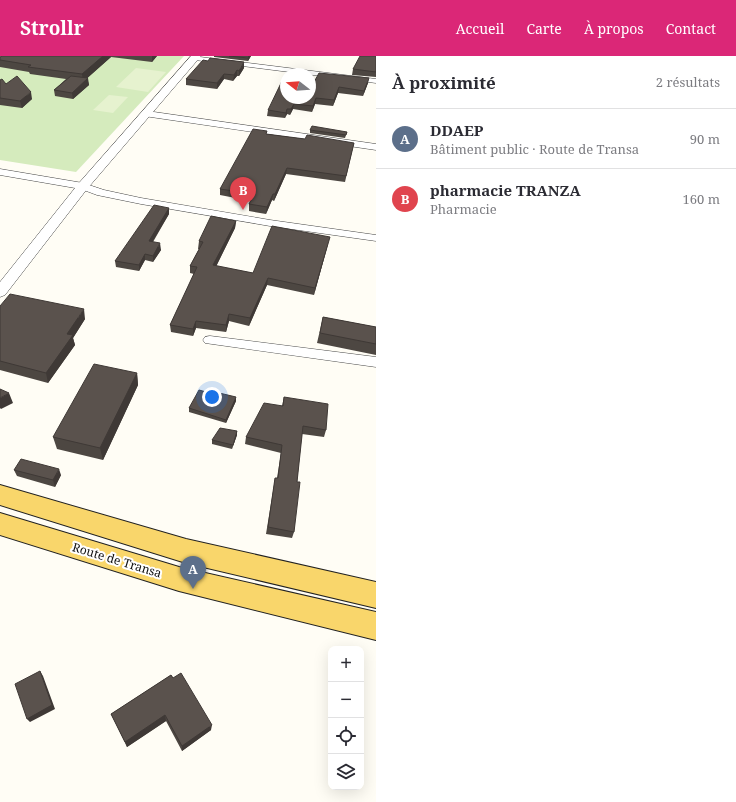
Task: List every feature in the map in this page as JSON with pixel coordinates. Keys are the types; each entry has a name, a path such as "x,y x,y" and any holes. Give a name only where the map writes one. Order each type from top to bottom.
{"main road":[{"path":"0,495 186,551 376,595"},
{"name":"Route de Transa","path":"0,524 179,579 376,626"}],"street":[{"path":"0,292 83,186 196,57 376,81"},
{"path":"147,114 376,147"},
{"path":"0,172 83,186 101,193 141,201 270,223 376,238"},
{"path":"210,340 376,362"}],"green space":[{"path":"0,56 184,56 76,172 0,160"},
{"path":"136,68 166,72 148,92 116,87"},
{"path":"109,95 128,97 113,113 93,110"}],"building":[{"path":"103,56 82,74 28,67 31,65 0,60 0,57"},
{"path":"229,56 249,56 248,58"},
{"path":"360,56 376,56 376,72 353,69"},
{"path":"210,58 244,62 239,71 237,70 234,75 224,74 217,83 186,79 203,60 208,61"},
{"path":"319,73 369,78 364,91 339,87 334,100 316,98 316,78"},
{"path":"17,76 31,92 20,101 0,98 0,80 2,79 6,84"},
{"path":"71,76 88,78 72,93 54,90"},
{"path":"280,85 280,104 294,104 291,109 287,109 286,113 268,110"},
{"path":"294,104 314,104 313,106"},
{"path":"312,126 347,132 346,135 310,130"},
{"path":"253,129 267,131 266,134 305,139 307,135 354,143 346,176 287,168 267,207 249,204 254,194 220,189"},
{"path":"154,205 169,208 149,241 160,243 153,256 145,254 139,265 115,261"},
{"path":"211,216 236,221 213,265 253,273 272,226 330,237 315,288 268,278 250,318 229,314 226,325 196,321 193,329 170,325 197,267 190,266 203,242 199,241"},
{"path":"10,294 84,309 67,334 73,335 46,373 0,361 0,306"},
{"path":"323,317 376,327 376,344 320,333"},
{"path":"94,364 137,373 100,448 53,437"},
{"path":"0,389 9,393 0,398"},
{"path":"199,390 210,393 211,391 236,397 226,420 189,408"},
{"path":"284,397 328,404 326,430 303,426 297,482 300,482 294,532 268,527 275,478 278,478 282,445 246,437 264,403 283,406"},
{"path":"220,428 237,431 233,445 212,440"},
{"path":"21,459 59,469 53,480 14,470"},
{"path":"40,671 52,705 27,719 15,684"},
{"path":"181,673 212,725 182,746 165,715 125,742 111,714 171,675 173,678"}],"place":[{"name":"pharmacie TRANZA","path":"243,210"},
{"name":"DDAEP","path":"193,589"}]}
